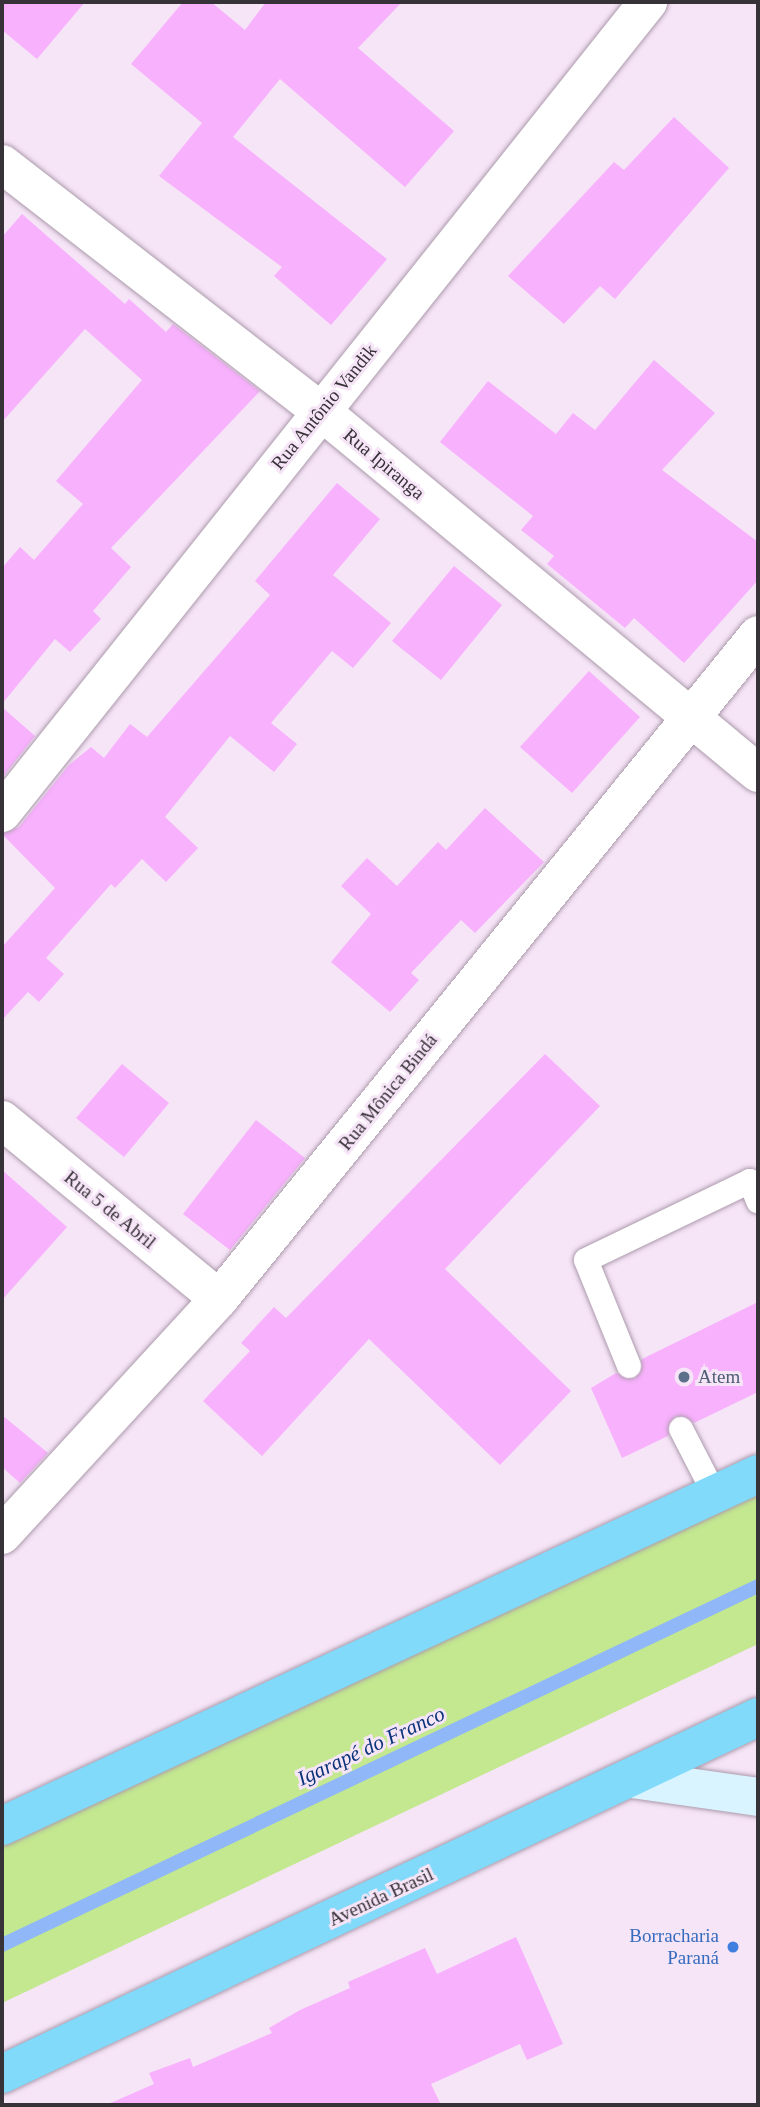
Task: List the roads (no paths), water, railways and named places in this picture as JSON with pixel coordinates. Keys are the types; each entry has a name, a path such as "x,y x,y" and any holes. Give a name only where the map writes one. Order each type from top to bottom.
{"highway":[{"path":"2,1826 758,1474"},
{"name":"Avenida Brasil","path":"2,2074 632,1779 758,1717"}],"street":[{"name":"Rua Antônio Vandik","path":"2,813 648,2"},
{"name":"Rua Ipiranga","path":"2,164 321,411 758,773"},
{"name":"Rua Mônica Bindá","path":"2,1535 219,1299 758,635"},
{"name":"Rua 5 de Abril","path":"2,1120 219,1299"},
{"path":"632,1779 758,1797"}],"lane":[{"path":"629,1366 586,1260 750,1181 758,1201"},
{"path":"681,1429 715,1495"}],"waterway":[{"name":"Igarapé do Franco","path":"2,1945 758,1586"}],"place":[{"name":"Atem","path":"684,1377"},
{"name":"Borracharia Paraná","path":"733,1947"}]}
